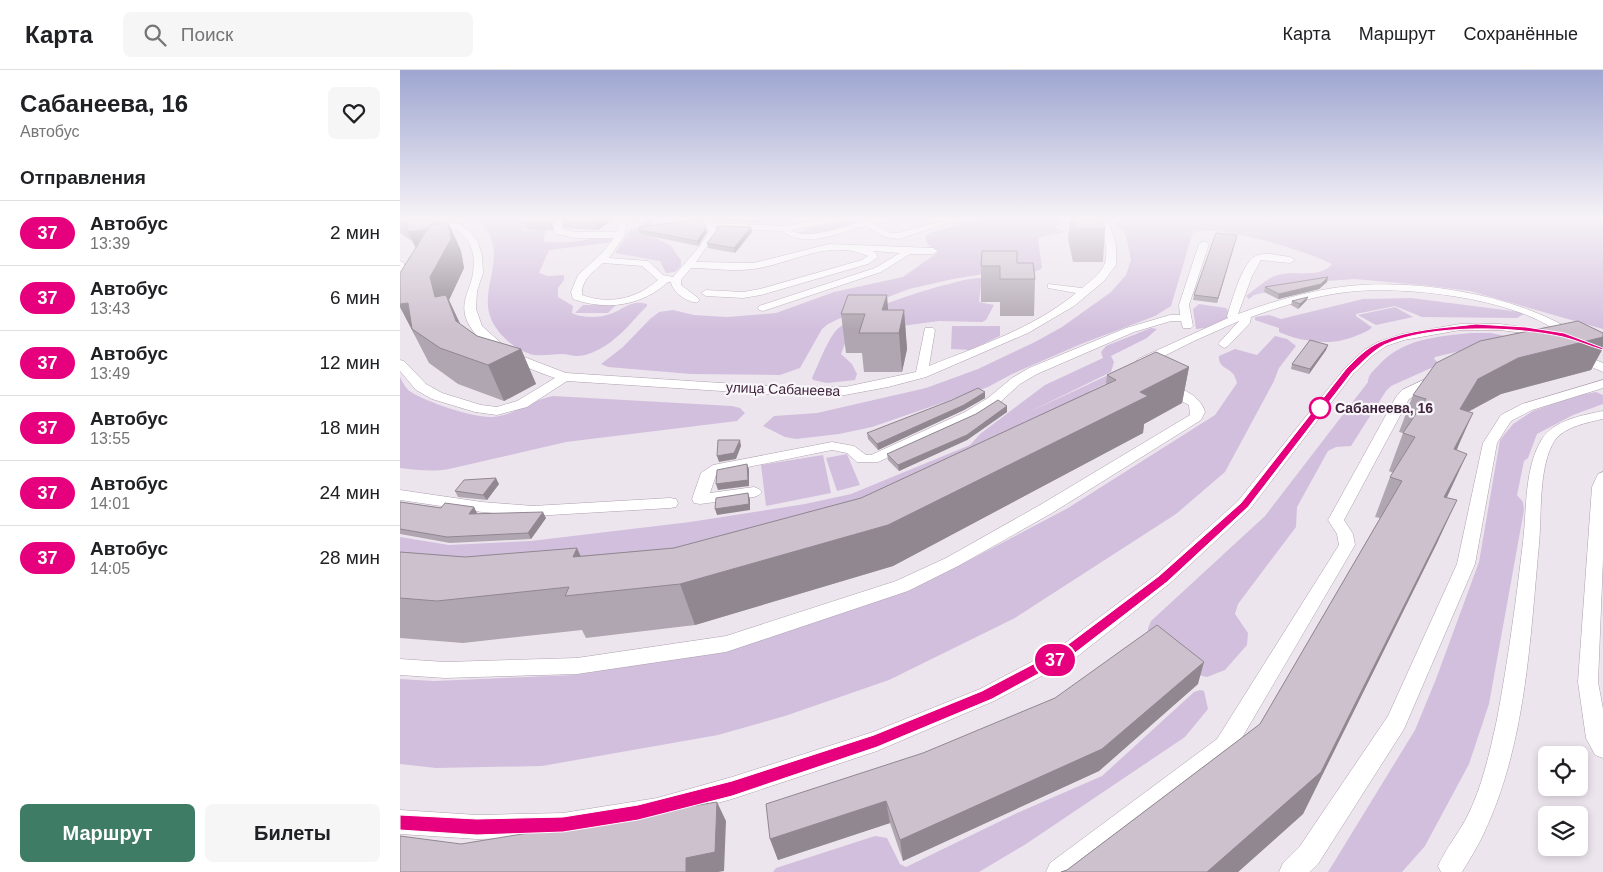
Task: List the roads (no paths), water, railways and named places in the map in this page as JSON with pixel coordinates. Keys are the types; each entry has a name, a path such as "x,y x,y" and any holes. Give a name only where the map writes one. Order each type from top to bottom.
{"street":[{"name":"улица Сабанеева","path":"478,255 477,276 473,285 471,310 474,322 481,332 511,356 528,365 565,377 784,391 845,391 922,374 1024,331 1053,296 1085,292 1106,273 1110,265 1111,255"},
{"path":"606,255 582,277 576,292 578,297 595,302 630,300 643,296 664,280"},
{"path":"694,300 676,286 676,280 697,255"},
{"path":"689,265 754,266 796,255"},
{"path":"706,293 743,295 761,292 865,262 873,257 872,255"},
{"path":"763,308 878,270 902,255"},
{"path":"1193,336 1188,329 1184,305 1200,255"},
{"path":"1224,344 1246,320 1232,316 1242,287 1254,262 1258,258 1265,257 1290,260"},
{"path":"601,260 645,263 660,278 676,280"},
{"path":"400,264 403,272 400,285"},
{"path":"1288,288 1304,297"},
{"path":"400,667 445,670 577,666 726,644 902,586 952,562 1038,514 1196,417 1199,408 1189,399 1140,370 1139,366 1142,362 1193,336 1304,297 1346,289 1367,288 1430,291 1488,299 1542,316 1564,330 1567,341"},
{"path":"1053,296 1085,292"},
{"path":"754,492 700,499 708,473 718,468 832,446 855,450 862,459 873,459 970,415 993,402 1016,381 1033,371 1130,330 1170,318 1185,318"},
{"path":"400,822 477,827 563,825 657,809 732,788 877,741 987,695 1067,653 1163,579 1244,505 1349,371 1368,353 1382,344 1420,332 1476,326 1526,329 1567,341 1603,368"},
{"path":"922,374 929,330"},
{"path":"1535,350 1567,341"},
{"path":"400,364 422,387 437,396 480,409 497,411 522,404 565,377"},
{"path":"1059,872 1225,746 1347,545 1345,534 1336,520 1403,397 1407,392 1446,373 1455,371"},
{"path":"1292,872 1309,855 1396,722 1466,564 1490,443 1506,418 1527,407 1603,384"},
{"path":"1451,866 1478,821 1496,772 1512,692 1535,494 1546,444 1550,436 1578,420 1603,415"},
{"path":"1603,477 1600,487 1595,546 1588,682 1597,738 1603,748"},
{"path":"400,495 482,507 533,511 670,503"}],"place":[{"name":"Сабанеева, 16","path":"1320,408"}]}
